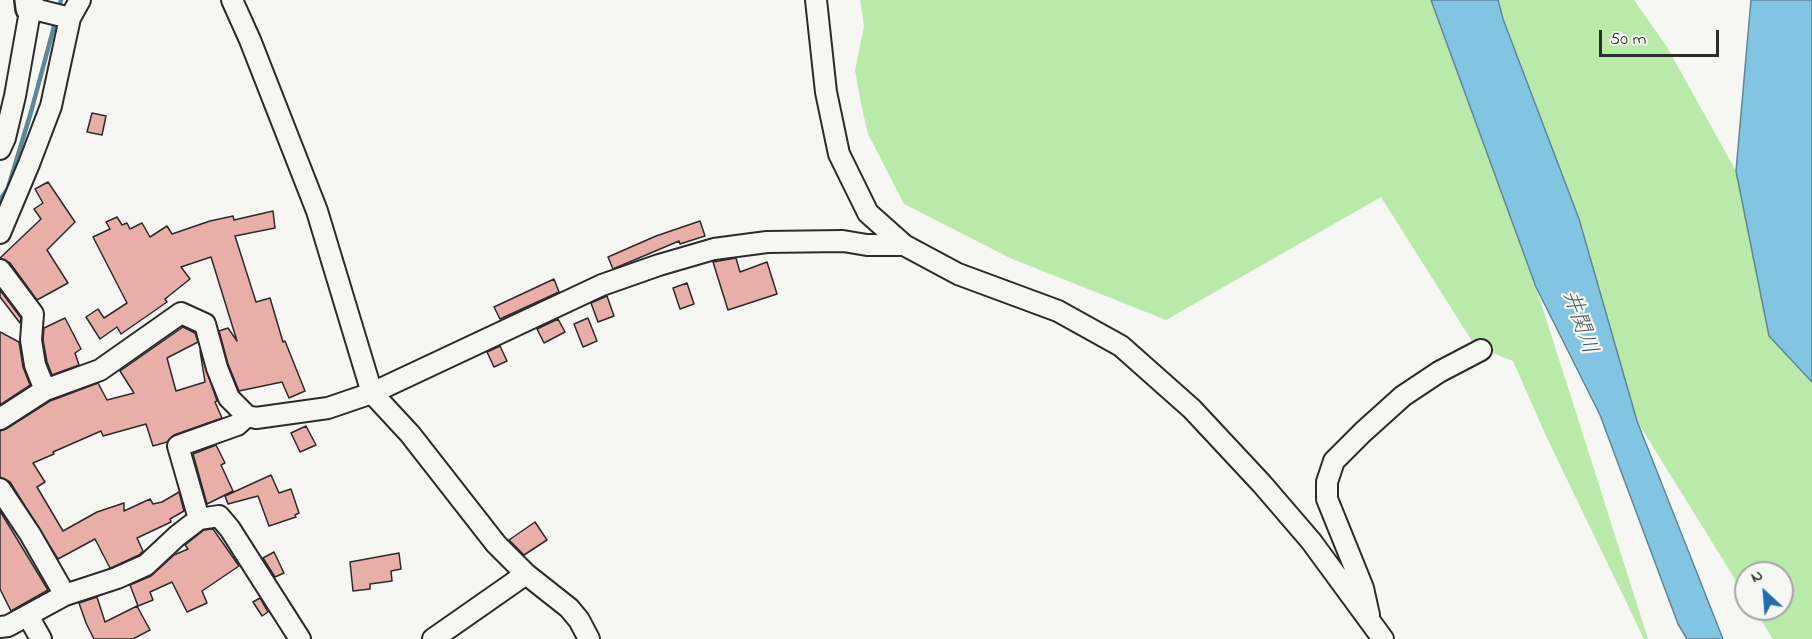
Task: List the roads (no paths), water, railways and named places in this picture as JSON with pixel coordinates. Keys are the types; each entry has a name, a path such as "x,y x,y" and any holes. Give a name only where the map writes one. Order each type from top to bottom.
{"street":[{"path":"44,9 80,0"},
{"path":"232,0 317,211 372,393 410,434 495,544 526,574 568,608 579,620 589,639"},
{"path":"816,0 826,92 839,154 868,213 904,245 958,274 1058,311 1121,346 1192,409 1262,484 1311,541 1383,639"},
{"path":"0,149 44,9"},
{"path":"0,233 51,106 44,9"},
{"path":"0,419 45,390 100,370 181,313 205,324 217,368 229,398 247,416 256,418 328,408 372,393 602,285 714,249 767,242 904,245"},
{"path":"0,270 33,314 31,340 45,390"},
{"path":"1371,621 1363,588 1326,499 1327,482 1334,462 1403,396 1439,372 1481,350"},
{"path":"199,519 178,446 237,425 247,416"},
{"path":"0,489 30,534 65,595"},
{"path":"0,627 8,626 65,595 117,578 146,565 199,519 219,516 230,529 300,639"},
{"path":"433,639 526,574"},
{"path":"28,616 41,639"}],"water":[{"name":"井関川","path":"1431,0 1498,0 1503,19 1579,219 1637,421 1723,639 1687,639 1678,624 1600,415 1536,287"},
{"path":"1751,0 1812,0 1812,382 1769,336 1736,171"}],"waterway":[{"path":"58,11 61,0"},
{"path":"0,200 8,188 56,19"}]}
